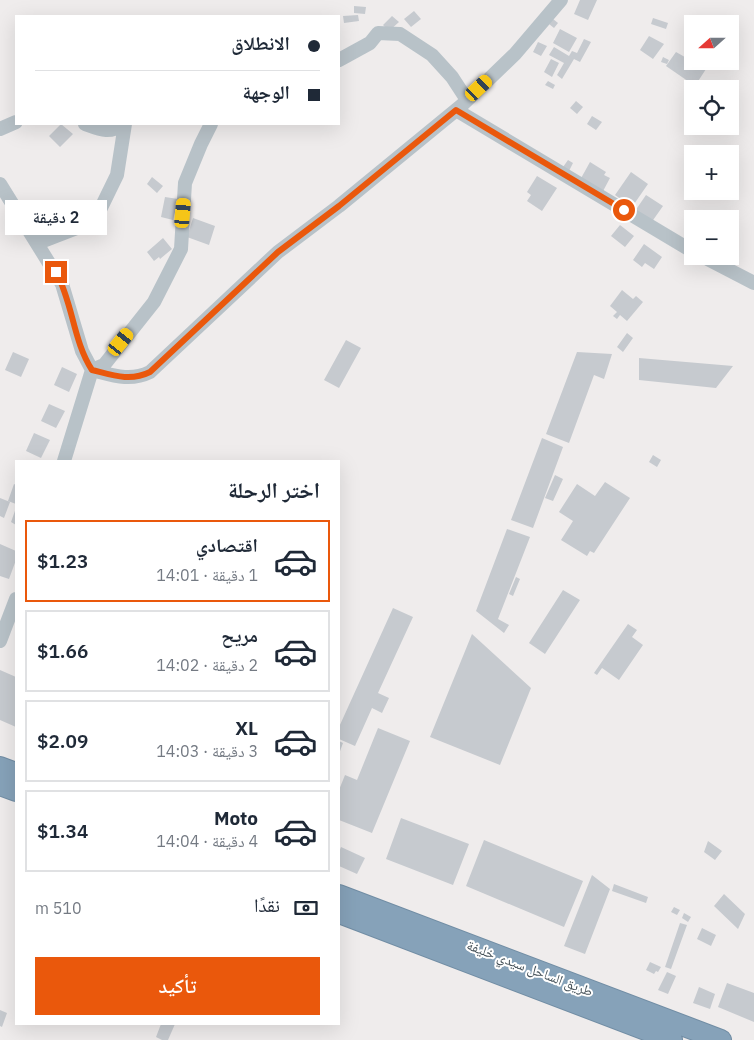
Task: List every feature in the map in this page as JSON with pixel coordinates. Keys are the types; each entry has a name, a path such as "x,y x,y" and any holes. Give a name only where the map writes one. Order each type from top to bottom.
{"highway":[{"path":"0,767 15,773"},
{"path":"0,785 15,791"},
{"name":"طريق الساحل سيدي خليفة","path":"340,896 721,1040"},
{"path":"340,914 672,1040"}],"street":[{"path":"92,370 125,378 142,376 150,372 278,252 339,206 456,110 516,54 560,0"},
{"path":"340,59 370,43 378,33 400,34 432,55 452,77 467,100"},
{"path":"456,110 684,246"},
{"path":"0,129 15,122"},
{"path":"88,125 101,130 115,130 123,125"},
{"path":"38,243 82,226 98,214 117,175 125,125"},
{"path":"92,370 104,366 154,302 181,249 186,183 200,144 210,125"},
{"path":"0,184 62,284 82,351 92,370 64,460"},
{"path":"719,265 754,283"},
{"path":"0,641 15,602"}],"building":[{"path":"580,0 597,0 588,20 574,14"},
{"path":"354,6 366,7 365,14 354,13"},
{"path":"414,11 421,19 411,27 404,19"},
{"path":"358,15 359,21 344,23 343,16"},
{"path":"392,16 399,22 389,31 383,25"},
{"path":"653,18 668,23 666,29 651,24"},
{"path":"553,19 558,23 554,28 549,24"},
{"path":"560,29 577,38 569,52 553,43"},
{"path":"649,36 664,44 653,59 640,50"},
{"path":"584,39 591,42 580,62 574,59 562,79 557,75 564,63 549,55 554,47 569,56 572,51 577,53"},
{"path":"538,42 547,46 541,56 533,52"},
{"path":"676,52 684,57 684,70 705,70 699,80 686,80 666,66"},
{"path":"663,57 669,60 667,64 661,62"},
{"path":"551,59 559,63 552,77 544,72"},
{"path":"548,81 555,85 553,89 545,85"},
{"path":"576,101 583,107 577,114 570,108"},
{"path":"592,116 602,122 596,130 587,124"},
{"path":"60,125 73,134 60,147 49,136"},
{"path":"568,160 573,163 569,171 563,167"},
{"path":"590,162 606,172 604,175 610,178 602,193 580,180"},
{"path":"631,172 648,184 632,207 615,195"},
{"path":"537,176 557,188 542,211 527,201 531,195 527,192"},
{"path":"152,177 163,186 157,193 147,184"},
{"path":"646,195 663,206 651,223 635,211"},
{"path":"165,197 178,199 173,220 161,217"},
{"path":"193,218 215,226 209,245 187,237"},
{"path":"620,225 634,236 625,247 611,236"},
{"path":"163,238 172,249 160,259 159,257 154,261 147,252"},
{"path":"644,244 662,257 654,269 645,263 642,267 633,260"},
{"path":"622,290 633,299 636,296 643,302 627,321 620,315 617,319 613,316 617,312 610,306"},
{"path":"627,333 633,338 623,352 617,347"},
{"path":"346,340 361,348 339,388 324,380"},
{"path":"13,352 29,359 21,377 5,370"},
{"path":"577,352 612,354 604,379 594,375 569,443 546,434"},
{"path":"639,358 733,366 716,388 639,380"},
{"path":"62,367 77,374 69,392 54,385"},
{"path":"49,404 65,411 56,428 41,421"},
{"path":"34,433 50,440 41,458 26,451"},
{"path":"542,438 563,447 533,528 511,520"},
{"path":"653,455 661,460 657,467 649,462"},
{"path":"555,475 563,479 553,501 545,498"},
{"path":"605,482 630,498 594,553 590,551 587,556 561,540 573,521 559,512 577,484 595,496"},
{"path":"14,484 15,504 8,501"},
{"path":"0,498 10,502 4,518 0,516"},
{"path":"15,511 15,524 11,522"},
{"path":"507,529 530,537 498,619 509,625 504,633 476,611"},
{"path":"0,544 15,551 15,563 9,579 0,576"},
{"path":"516,577 520,579 513,596 509,594"},
{"path":"563,590 580,600 545,654 529,643"},
{"path":"393,608 413,617 378,693 389,698 382,713 372,708 355,746 340,739 340,725"},
{"path":"628,624 637,630 632,637 643,645 619,680 602,668 597,675 594,673"},
{"path":"472,634 531,688 500,765 430,737"},
{"path":"0,670 15,677 15,727 0,720"},
{"path":"378,728 410,741 372,833 340,820 340,788 345,775 357,780"},
{"path":"401,818 469,844 453,885 386,859"},
{"path":"484,840 583,881 564,927 466,886"},
{"path":"708,841 722,851 715,860 704,852"},
{"path":"341,847 365,858 357,874 340,866"},
{"path":"592,875 610,889 585,954 564,946"},
{"path":"614,884 648,897 646,903 612,891"},
{"path":"724,894 745,914 738,929 714,906"},
{"path":"674,907 680,910 677,915 671,912"},
{"path":"684,913 691,917 688,922 682,918"},
{"path":"680,923 687,925 671,969 665,967"},
{"path":"702,928 716,935 711,946 697,939"},
{"path":"650,962 661,967 658,972 656,971 654,974 646,970"},
{"path":"667,972 676,976 668,994 658,990"},
{"path":"727,983 754,993 754,1022 718,1007"},
{"path":"699,987 715,994 710,1009 693,1003"},
{"path":"0,1010 7,1013 2,1027 0,1026"},
{"path":"161,1025 175,1025 168,1040 156,1037"}],"route":[{"path":"56,272 62,284 82,351 92,370 125,378 142,376 150,372 278,252 339,206 456,110 624,210"}]}
